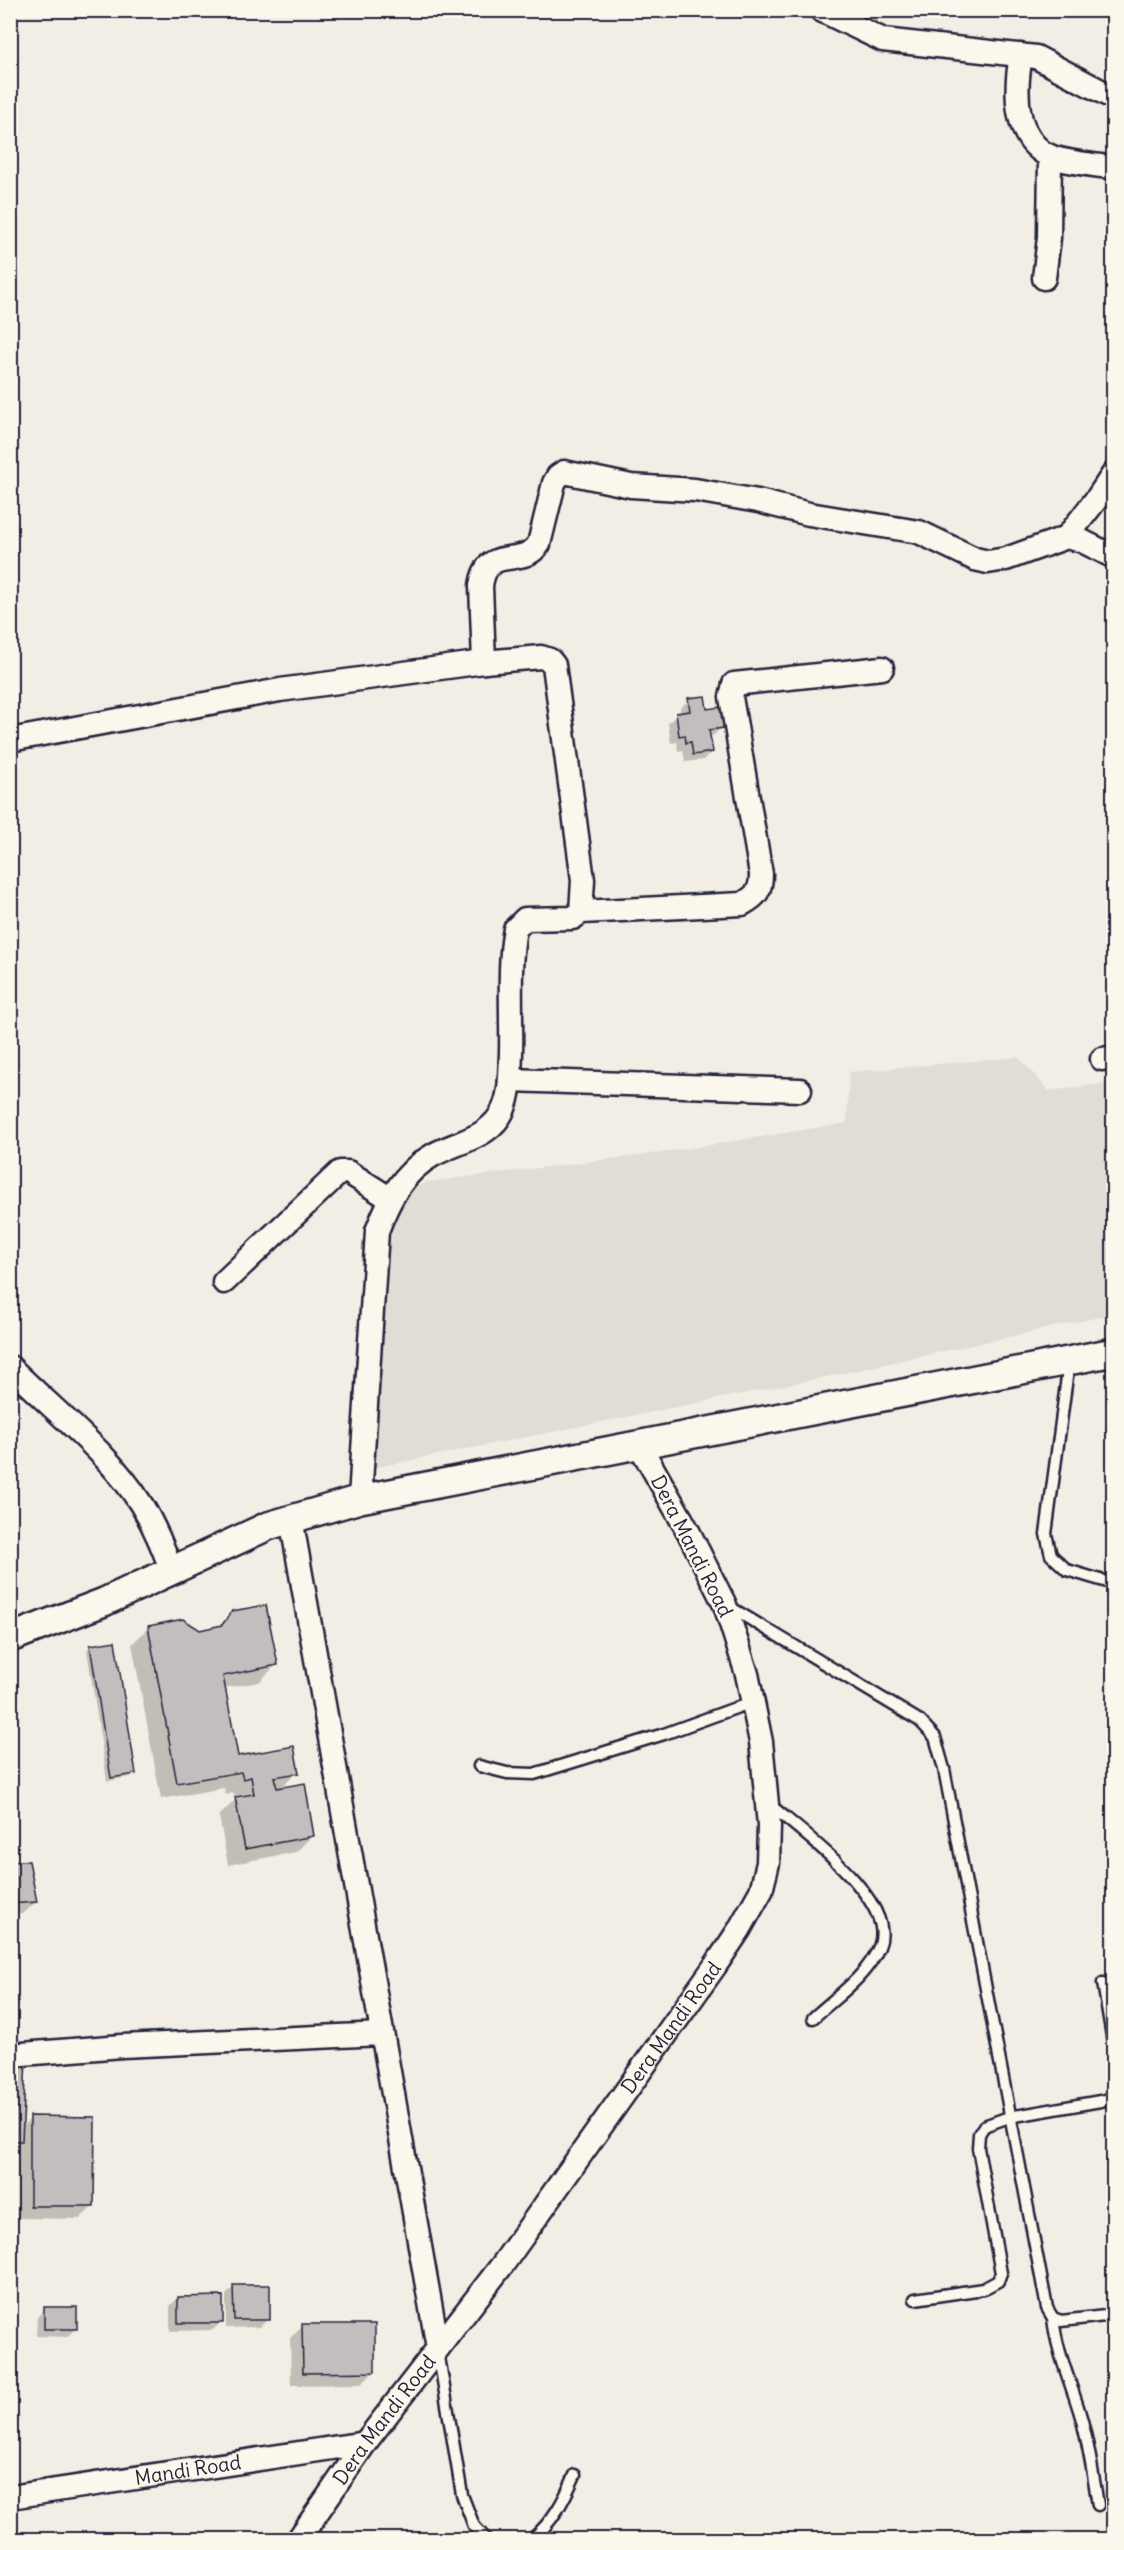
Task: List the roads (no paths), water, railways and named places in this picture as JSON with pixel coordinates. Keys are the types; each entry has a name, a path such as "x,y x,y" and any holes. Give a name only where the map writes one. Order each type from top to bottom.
{"street":[{"path":"821,10 883,40 1036,57 1113,98"},
{"path":"1021,55 1017,80 1019,116 1028,137 1050,156 1113,168"},
{"path":"1044,278 1049,238 1050,156"},
{"path":"484,662 482,573 494,561 534,551 538,544 554,483 564,472 631,486 694,490 758,501 809,514 919,532 975,559 988,562 1006,559 1067,537 1098,497 1113,473"},
{"path":"1067,537 1082,541 1113,557"},
{"path":"10,740 280,690 484,662 541,657 550,660 554,665 583,880 581,912"},
{"path":"360,1499 377,1231 389,1198 404,1178 433,1155 478,1136 492,1125 504,1108 510,1080 515,929 525,918 573,918 581,912 742,904 753,898 761,888 761,874 731,697 734,684 882,668"},
{"path":"510,1080 800,1090"},
{"path":"224,1282 340,1172 348,1172 389,1198"},
{"path":"10,1638 104,1602 268,1526 360,1499 1113,1352"},
{"path":"10,1367 122,1479 141,1503 172,1571"},
{"name":"Dera Mandi Road","path":"298,2540 365,2443 503,2264 739,1930 761,1891 768,1863 769,1824 761,1742 747,1674 725,1605 688,1531 640,1446"},
{"path":"291,1518 438,2348"},
{"path":"10,2055 122,2046 382,2034"},
{"name":"Mandi Road","path":"10,2497 365,2443"}],"lane":[{"path":"1069,1362 1046,1534 1051,1556 1067,1570 1113,1584"},
{"path":"725,1605 920,1721 935,1737 945,1769 1043,2295 1053,2318 1061,2360 1087,2439 1098,2505"},
{"path":"479,1766 507,1773 534,1774 654,1737 752,1702"},
{"path":"766,1802 849,1875 872,1901 881,1923 880,1945 870,1963 813,2018"},
{"path":"1103,1983 1113,2048"},
{"path":"915,2299 983,2289 998,2281 1001,2272 978,2148 979,2134 984,2126 994,2120 1106,2100 1113,2095"},
{"path":"1053,2318 1061,2320 1113,2315"},
{"path":"438,2348 462,2495 474,2526 487,2540"},
{"path":"531,2540 546,2527 564,2500 574,2475"}]}
